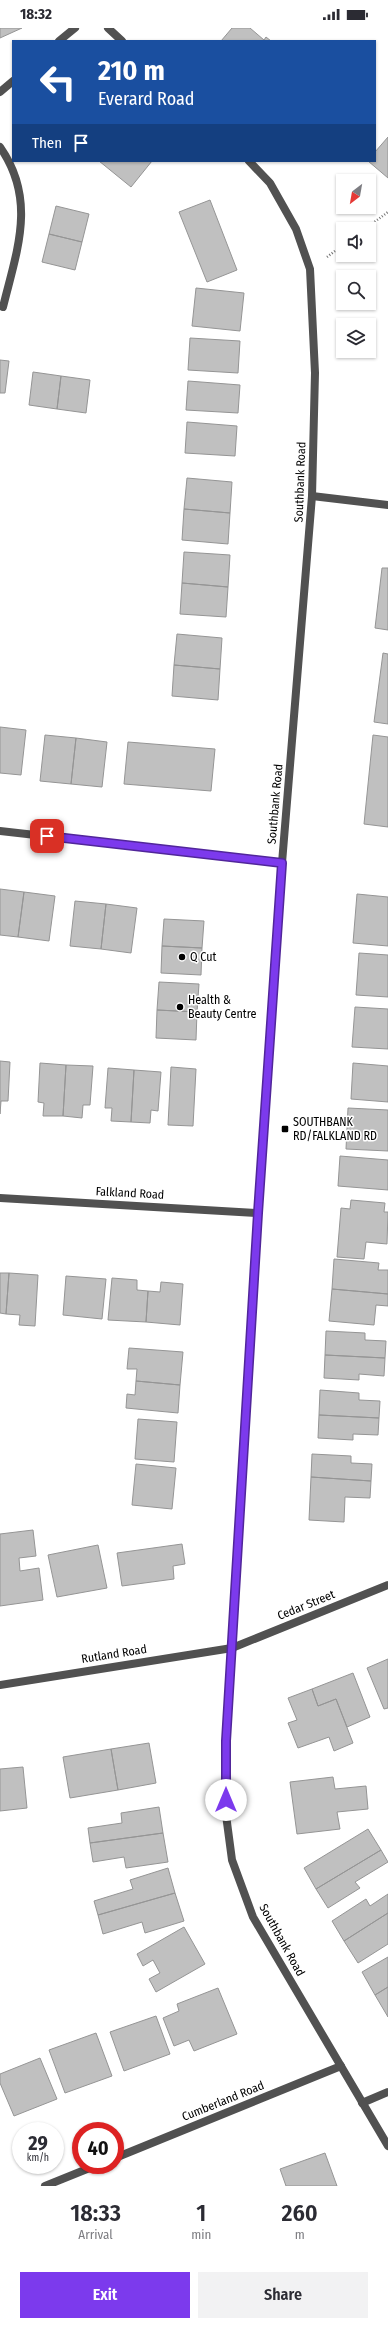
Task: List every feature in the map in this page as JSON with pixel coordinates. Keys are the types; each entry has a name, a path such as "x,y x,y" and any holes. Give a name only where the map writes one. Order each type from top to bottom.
{"street":[{"path":"60,40 75,28"},
{"path":"108,28 121,40"},
{"path":"0,92 12,81"},
{"path":"0,146 20,190 21,231 3,307"},
{"name":"Southbank Road","path":"250,162 270,183 296,229 310,269 315,373 312,496 282,863 258,1213 226,1741 226,1815 232,1860 253,1917 388,2146"},
{"path":"312,496 388,505"},
{"path":"0,831 282,863"},
{"name":"Falkland Road","path":"0,1198 258,1213"},
{"name":"Cedar Street","path":"232,1648 388,1585"},
{"name":"Rutland Road","path":"0,1684 232,1648"},
{"name":"Cumberland Road","path":"124,2154 341,2066"},
{"path":"362,2102 388,2092"},
{"path":"45,2186 75,2174"}],"path":[{"path":"374,222 388,212"}],"building":[{"path":"0,28 22,28 0,38"},
{"path":"232,28 250,28 264,40 222,40"},
{"path":"388,137 388,178 369,162 376,162 376,151"},
{"path":"100,162 151,162 131,187"},
{"path":"210,200 237,270 207,282 179,212"},
{"path":"56,206 89,214 82,242 49,234"},
{"path":"49,234 82,242 75,270 42,262"},
{"path":"196,288 244,293 240,331 192,326"},
{"path":"190,338 240,341 238,373 188,370"},
{"path":"0,360 9,361 5,393 0,393"},
{"path":"33,372 61,376 57,409 29,405"},
{"path":"61,376 90,380 86,413 57,409"},
{"path":"188,381 240,385 238,413 186,410"},
{"path":"187,422 237,426 235,456 185,453"},
{"path":"187,478 232,482 230,513 184,509"},
{"path":"184,509 230,513 228,544 182,540"},
{"path":"184,552 230,555 228,587 182,583"},
{"path":"382,568 388,568 388,630 375,628"},
{"path":"182,583 228,587 226,617 180,614"},
{"path":"177,634 222,638 220,669 174,665"},
{"path":"383,653 388,654 388,724 374,722"},
{"path":"174,665 220,669 218,700 172,696"},
{"path":"0,727 26,730 21,775 0,773"},
{"path":"45,735 76,738 71,784 40,781"},
{"path":"373,735 388,737 388,827 364,824"},
{"path":"76,738 107,742 102,787 71,784"},
{"path":"128,742 215,749 211,791 124,784"},
{"path":"0,889 24,892 18,937 0,935"},
{"path":"24,892 55,896 49,941 18,937"},
{"path":"357,894 388,897 388,946 353,943"},
{"path":"75,901 106,904 101,949 70,946"},
{"path":"106,904 137,908 131,953 101,949"},
{"path":"164,919 204,921 202,948 162,946"},
{"path":"162,946 202,948 201,975 161,973"},
{"path":"359,953 388,955 388,997 356,995"},
{"path":"159,982 199,984 197,1012 157,1010"},
{"path":"355,1007 388,1009 388,1049 352,1047"},
{"path":"157,1010 197,1012 196,1040 156,1038"},
{"path":"0,1061 10,1062 8,1101 1,1101 0,1114"},
{"path":"40,1063 66,1065 63,1116 43,1116 44,1103 38,1102"},
{"path":"353,1063 388,1066 388,1102 351,1099"},
{"path":"66,1065 93,1066 90,1105 83,1105 82,1118 63,1116"},
{"path":"171,1067 196,1069 193,1126 168,1125"},
{"path":"108,1068 134,1070 131,1122 111,1121 112,1108 105,1108"},
{"path":"134,1070 161,1072 158,1111 151,1110 150,1123 131,1122"},
{"path":"348,1108 388,1110 388,1151 346,1149"},
{"path":"340,1156 388,1160 388,1190 338,1186"},
{"path":"351,1200 385,1203 384,1212 388,1212 387,1244 366,1242 364,1259 337,1257 341,1208 350,1209"},
{"path":"334,1259 379,1263 378,1270 388,1270 388,1294 332,1289"},
{"path":"0,1273 9,1273 6,1314 0,1313"},
{"path":"9,1273 38,1275 35,1326 19,1325 20,1315 6,1314"},
{"path":"66,1276 106,1279 102,1319 63,1315"},
{"path":"112,1278 137,1280 137,1290 148,1291 146,1322 108,1320"},
{"path":"161,1282 183,1284 180,1325 146,1322 148,1291 160,1292"},
{"path":"332,1289 388,1294 388,1306 376,1305 374,1325 329,1321"},
{"path":"326,1331 365,1333 365,1340 386,1341 385,1358 325,1355"},
{"path":"129,1348 183,1352 180,1385 136,1381 137,1369 127,1369"},
{"path":"325,1355 385,1358 384,1376 359,1374 359,1380 324,1378"},
{"path":"136,1381 180,1385 178,1413 126,1408 127,1394 135,1395"},
{"path":"320,1390 359,1393 359,1400 380,1401 379,1418 319,1415"},
{"path":"319,1415 379,1418 378,1435 353,1434 353,1440 318,1438"},
{"path":"138,1419 177,1422 174,1462 135,1459"},
{"path":"312,1454 351,1456 351,1463 372,1464 371,1481 311,1477"},
{"path":"136,1464 176,1468 172,1509 132,1505"},
{"path":"311,1477 371,1481 370,1498 345,1497 344,1522 309,1520"},
{"path":"33,1530 36,1556 19,1558 20,1571 39,1568 43,1600 0,1606 0,1534"},
{"path":"182,1544 185,1564 173,1566 174,1579 122,1586 117,1553"},
{"path":"98,1545 107,1588 57,1597 48,1555"},
{"path":"388,1659 388,1708 384,1709 367,1668"},
{"path":"353,1673 370,1717 347,1727 336,1699 318,1706 312,1689"},
{"path":"312,1689 318,1706 336,1699 353,1743 334,1751 329,1737 298,1748 288,1723 297,1720 288,1698"},
{"path":"149,1743 156,1783 118,1790 111,1749"},
{"path":"111,1749 118,1790 70,1798 63,1757"},
{"path":"23,1767 27,1808 0,1811 0,1769"},
{"path":"333,1777 335,1789 366,1786 368,1809 337,1812 340,1829 297,1834 290,1782"},
{"path":"159,1807 163,1833 90,1843 88,1828 122,1823 121,1813"},
{"path":"368,1829 381,1850 316,1889 304,1868"},
{"path":"163,1833 168,1862 126,1868 124,1857 93,1862 90,1843"},
{"path":"381,1850 388,1862 355,1882 360,1888 328,1908 316,1889"},
{"path":"168,1868 175,1893 98,1915 94,1901 133,1889 130,1880"},
{"path":"175,1893 184,1921 145,1933 142,1922 103,1934 98,1915"},
{"path":"388,1894 388,1913 344,1941 332,1921 366,1899 370,1906"},
{"path":"388,1913 388,1944 358,1963 344,1941"},
{"path":"184,1927 205,1964 156,1992 149,1979 160,1973 153,1960 143,1966 137,1954"},
{"path":"388,1957 388,1987 375,1995 362,1972"},
{"path":"388,1987 388,2017 375,1995"},
{"path":"218,1988 237,2034 194,2051 189,2040 174,2046 163,2018 179,2011 177,2004"},
{"path":"156,2016 170,2054 124,2071 110,2032"},
{"path":"96,2033 112,2076 65,2093 49,2050"},
{"path":"40,2058 57,2099 14,2116 0,2083 0,2074"},
{"path":"325,2153 337,2186 286,2186 280,2169"}],"place":[{"name":"Q Cut","path":"182,957"},
{"name":"Health & Beauty Centre","path":"180,1007"},
{"name":"SOUTHBANK RD/FALKLAND RD","path":"285,1129"}],"route":[{"path":"47,836 282,863 258,1213 226,1741 226,1800"}]}
